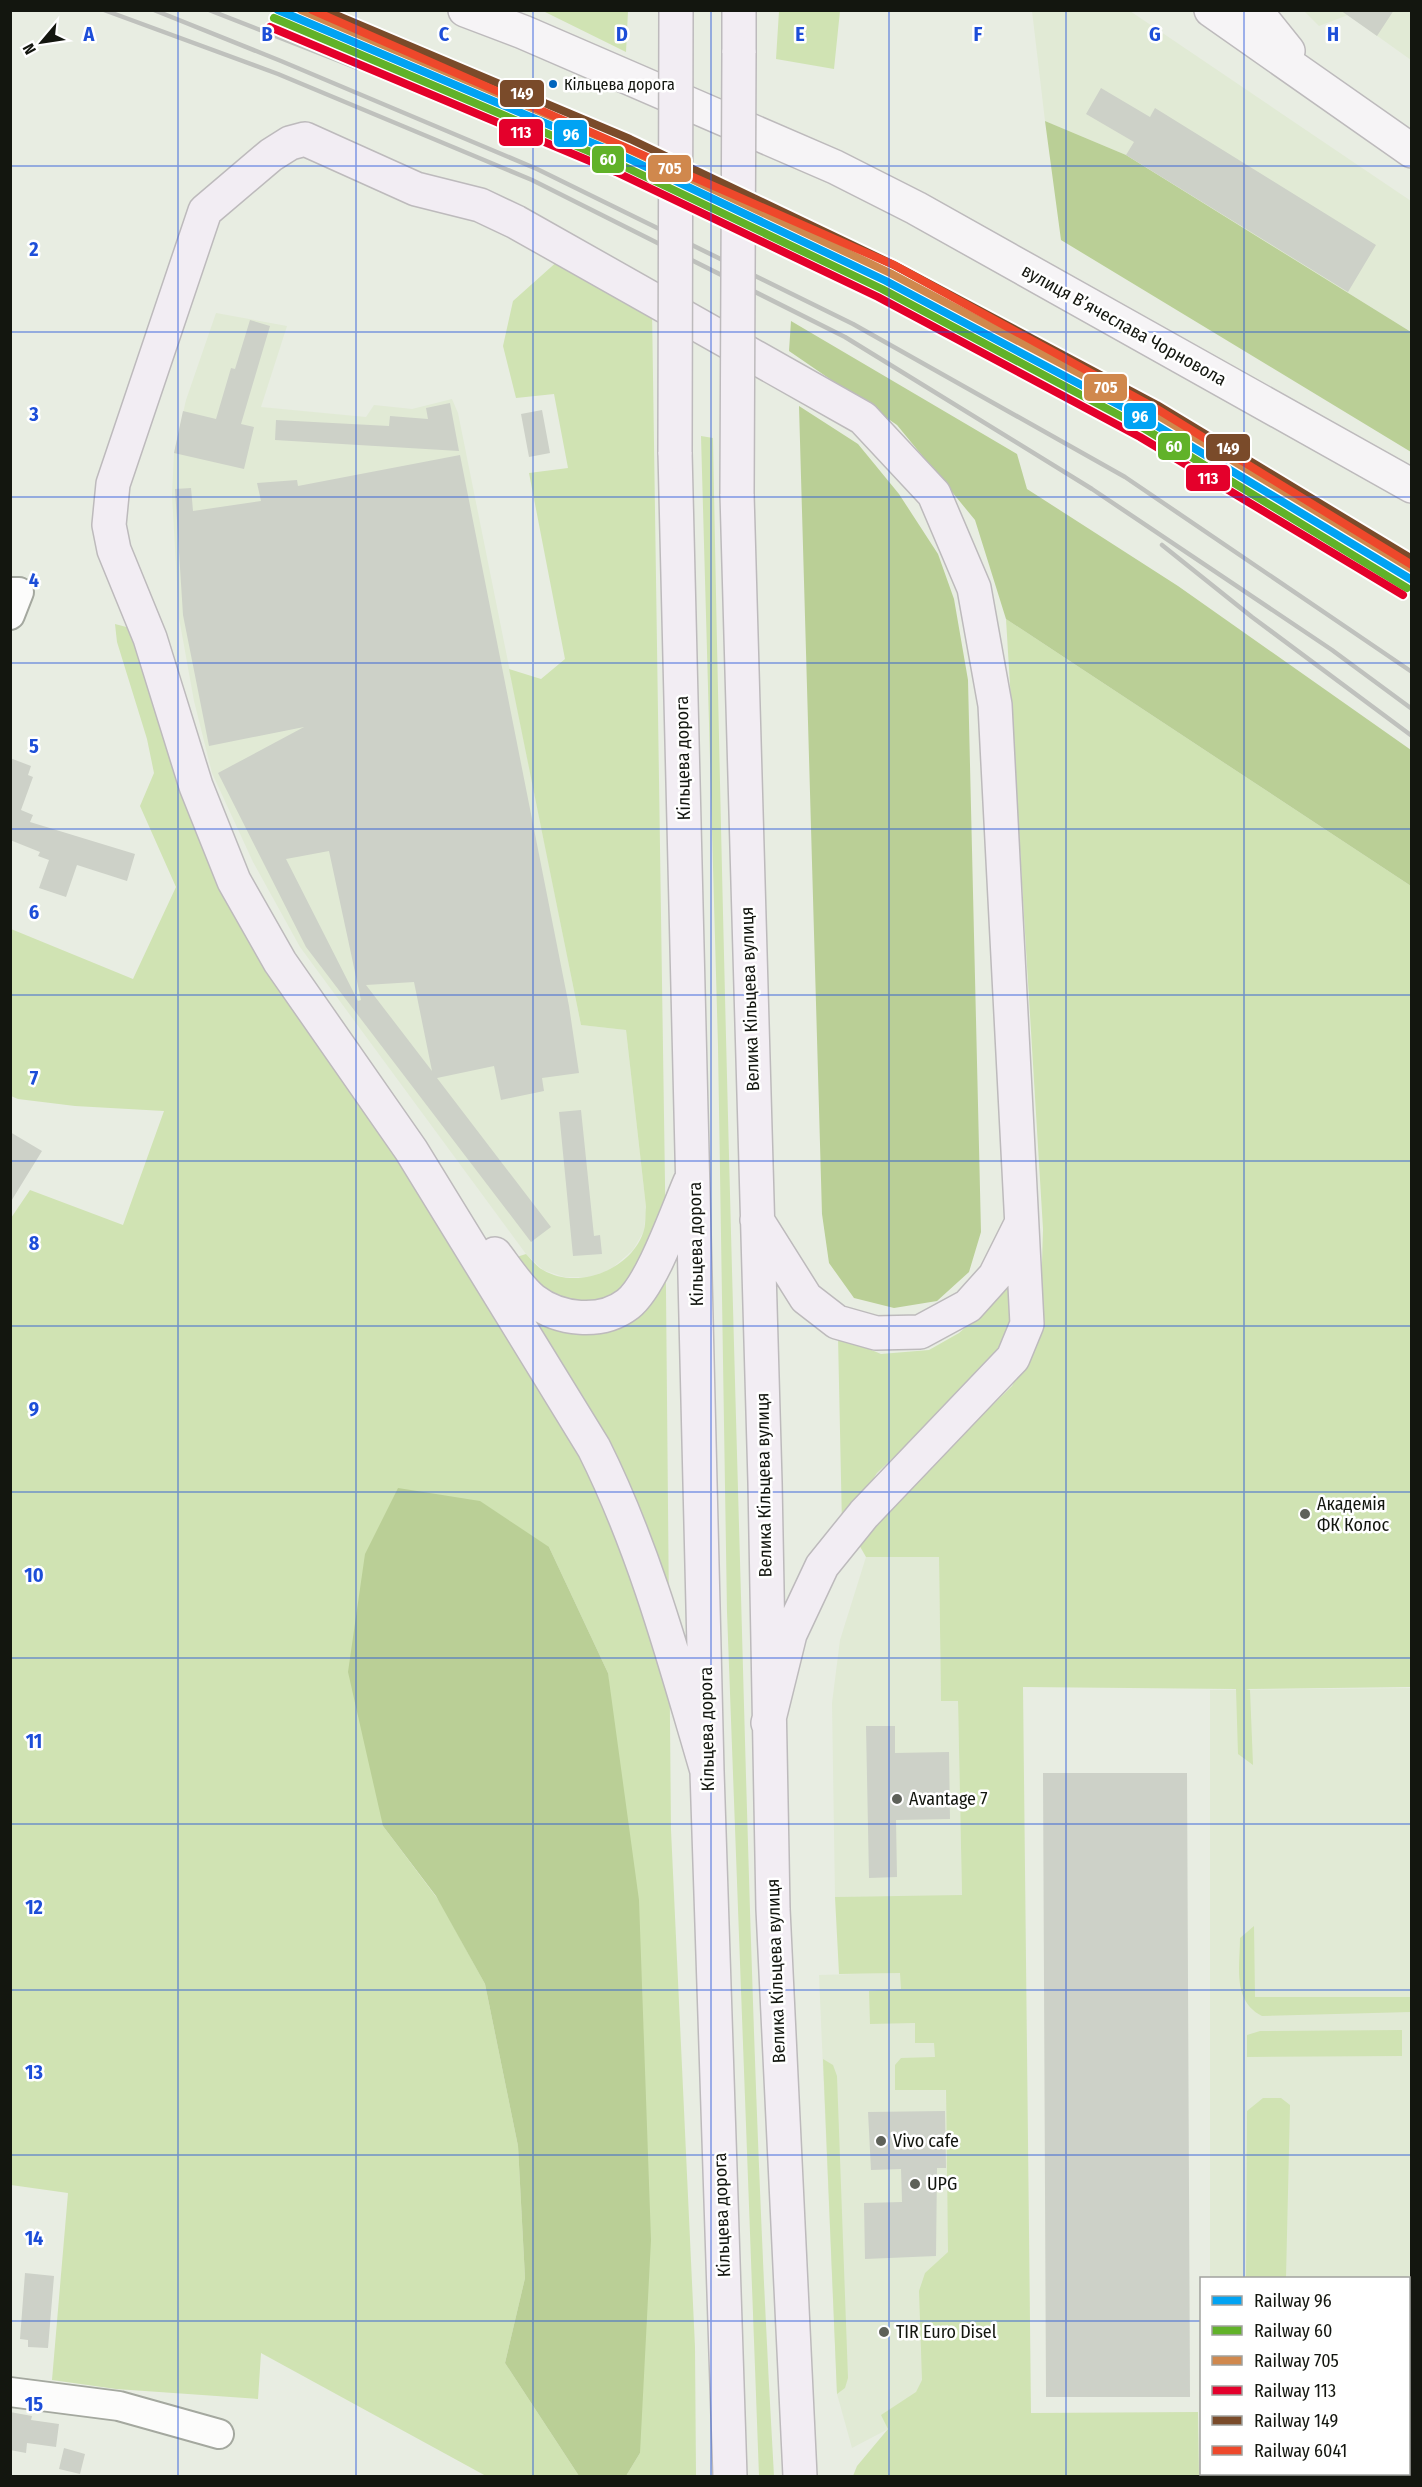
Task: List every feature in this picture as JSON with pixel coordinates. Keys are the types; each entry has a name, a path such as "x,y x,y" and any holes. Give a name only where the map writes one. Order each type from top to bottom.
{"highway":[{"name":"Велика Кільцева вулиця","path":"739,10 736,494 765,1482 768,1723 775,1974 800,2476"},
{"name":"Кільцева дорога","path":"676,11 675,453 707,1771 730,2476"},
{"path":"707,1771 659,1611 609,1478 588,1438 411,1150 280,962 234,881 196,786 150,638 114,550 110,525 113,484 205,211 271,155 290,143 305,139 416,189 480,205 559,246 863,418 934,494 974,588 995,705 1027,1324 1013,1358 864,1514 822,1566 790,1634 768,1723"},
{"path":"411,1150 532,1299 557,1312 579,1318 605,1317 628,1304 646,1280 694,1173"},
{"path":"756,1220 806,1298 837,1322 876,1333 920,1332 968,1306 995,1276 1023,1220"}],"main road":[{"path":"465,10 523,32"},
{"path":"493,10 523,32"},
{"path":"1211,10 1412,151"},
{"path":"1255,10 1311,80"},
{"name":"вулиця Вʼячеслава Чорновола","path":"523,32 835,167 916,208 1412,486"}],"street":[{"path":"10,2392 119,2406 219,2434"}],"shaded area":[{"path":"1032,11 1130,11 1411,201 1411,332 1126,155 1045,121"},
{"path":"1304,11 1411,11 1411,60 1348,15 1319,26"},
{"path":"216,313 287,326 261,407 366,417 374,405 412,409 452,399 458,413 581,1025 626,1030 646,1207 644,1231 633,1250 610,1270 589,1277 564,1277 543,1270 526,1254 300,947 253,862 212,773 194,701 179,618 172,495 174,453 186,400"},
{"path":"866,1557 939,1557 941,1701 958,1701 962,1896 835,1897 832,1703 840,1640"},
{"path":"1411,1688 1411,2476 1211,2476 1410,2475 1410,2277 1210,2277 1210,1690"},
{"path":"929,1972 944,1995 951,2396 852,2448 837,2394 819,1975"}],"green space":[{"path":"543,11 628,11 626,52"},
{"path":"779,11 840,11 834,69 776,59"},
{"path":"1045,121 1126,155 1411,332 1411,452 1061,240"},
{"path":"560,259 652,309 665,1183 671,1830 695,2347 696,2476 626,2476 640,2453 608,1673 549,1547 383,1826 440,1902 485,1984 518,2146 525,2278 505,2363 579,2476 486,2476 261,2353 258,2399 116,2389 52,2380 68,2193 11,2185 11,1218 30,1190 123,1225 164,1111 75,1106 18,1099 11,1096 11,929 133,979 176,887 140,806 154,773 147,739 117,642 115,624 134,629 223,893 501,1262 526,1254 541,1269 557,1276 587,1277 616,1265 628,1256 638,1244 644,1230 646,1207 626,1030 581,1025 509,669 541,679 565,659 529,473 568,468 554,394 516,398 503,346 513,301"},
{"path":"791,321 1017,454 1027,489 1178,586 1411,750 1411,886 1006,619 975,520 897,425 789,351"},
{"path":"799,406 858,444 899,494 938,554 954,599 968,680 981,1232 969,1272 937,1301 894,1308 854,1298 829,1263 822,1214"},
{"path":"701,436 713,438 747,1816 758,2146 774,2476 759,2476 727,1612 718,1046"},
{"path":"1006,619 1411,886 1411,1687 1245,1689 1250,1690 1253,1765 1238,1754 1236,1689 1023,1687 1031,2413 1198,2412 1199,2476 853,2476 857,2466 888,2429 881,2415 916,2392 922,2380 919,2291 925,2273 948,2252 946,2090 895,2090 895,2065 901,2058 935,2057 934,2043 915,2043 915,2023 870,2024 869,1991 901,1989 900,1973 839,1974 835,1897 962,1895 958,1701 941,1701 939,1557 866,1557 858,1543 897,1498 1012,1386 1040,1331 1043,1229"},
{"path":"1008,1278 1011,1329 988,1367 877,1473 842,1526 838,1336 881,1354 929,1350 959,1333 992,1304"},
{"path":"398,1488 480,1501 549,1547 608,1673 639,1900 651,2240 640,2453 626,2476 579,2476 505,2363 525,2278 518,2146 485,1984 436,1896 383,1826 348,1672 365,1554"},
{"path":"1254,1926 1255,1997 1411,1997 1411,2012 1262,2016 1252,2010 1246,2002 1239,1971 1240,1938"},
{"path":"1402,2030 1402,2056 1247,2057 1247,2035 1260,2031"},
{"path":"823,2059 833,2065 837,2076 848,2378 845,2388 837,2394"},
{"path":"1263,2098 1281,2098 1290,2105 1286,2277 1246,2277 1247,2111"}],"building":[{"path":"1340,10 1394,10 1377,36"},
{"path":"1101,88 1150,117 1155,108 1376,245 1348,292 1126,155 1134,142 1086,114"},
{"path":"250,320 270,326 241,424 254,427 244,469 174,453 183,411 216,419 231,368 235,369"},
{"path":"450,403 459,451 275,440 276,420 389,426 390,416 428,419 426,408"},
{"path":"542,410 550,453 529,457 521,414"},
{"path":"460,455 569,1006 579,1073 542,1078 544,1091 501,1100 494,1066 437,1078 551,1227 531,1242 306,947 218,773 304,727 209,746 183,615 175,489 191,488 193,511 261,501 257,483 297,480 298,486","holes":["329,851 361,1000 358,1001 286,859","414,982 432,1071 366,985"]},
{"path":"10,758 31,766 28,775 33,777 21,810 33,815 30,822 135,854 127,881 77,865 66,897 39,888 49,860 38,856 40,852 10,840"},
{"path":"581,1110 594,1236 600,1235 602,1254 573,1256 559,1112"},
{"path":"10,1132 42,1151 10,1203"},
{"path":"866,1726 895,1726 895,1753 949,1752 950,1819 896,1820 897,1877 869,1878"},
{"path":"1043,1773 1187,1773 1190,2397 1046,2397"},
{"name":"UPG","path":"945,2111 946,2168 937,2168 936,2256 865,2259 864,2203 902,2202 901,2169 871,2170 868,2112"},
{"path":"25,2273 54,2276 48,2348 28,2347 28,2340 20,2339"},
{"path":"10,2412 32,2416 31,2420 59,2424 56,2447 27,2443 26,2453 10,2450"},
{"path":"64,2448 85,2454 80,2474 59,2469"}],"railway":[{"path":"104,10 278,74 532,180 845,337 1092,489 1332,650 1412,709"},
{"path":"154,10 537,169 853,324 1125,477 1412,672"},
{"path":"209,10 357,68"},
{"path":"1162,545 1252,617 1412,736"}],"rail line":[{"name":"96","path":"278,10 623,156 886,281 1149,421 1412,580"},
{"name":"705","path":"301,10 626,148 890,273 1154,413 1412,569"},
{"name":"6041","path":"312,10 894,265 1157,409 1412,565"},
{"name":"149","path":"324,10 630,139 894,265 1157,405 1412,559"},
{"name":"60","path":"274,18 619,164 882,289 1145,429 1407,588"},
{"name":"113","path":"270,27 616,172 878,297 1140,437 1403,595"}],"place":[{"name":"Кільцева дорога","path":"553,84"},
{"name":"Академія ФК Колос","path":"1305,1514"},
{"name":"Avantage 7","path":"897,1799"},
{"name":"Vivo cafe","path":"881,2141"},
{"name":"UPG","path":"915,2184"},
{"name":"TIR Euro Disel","path":"884,2332"}]}
